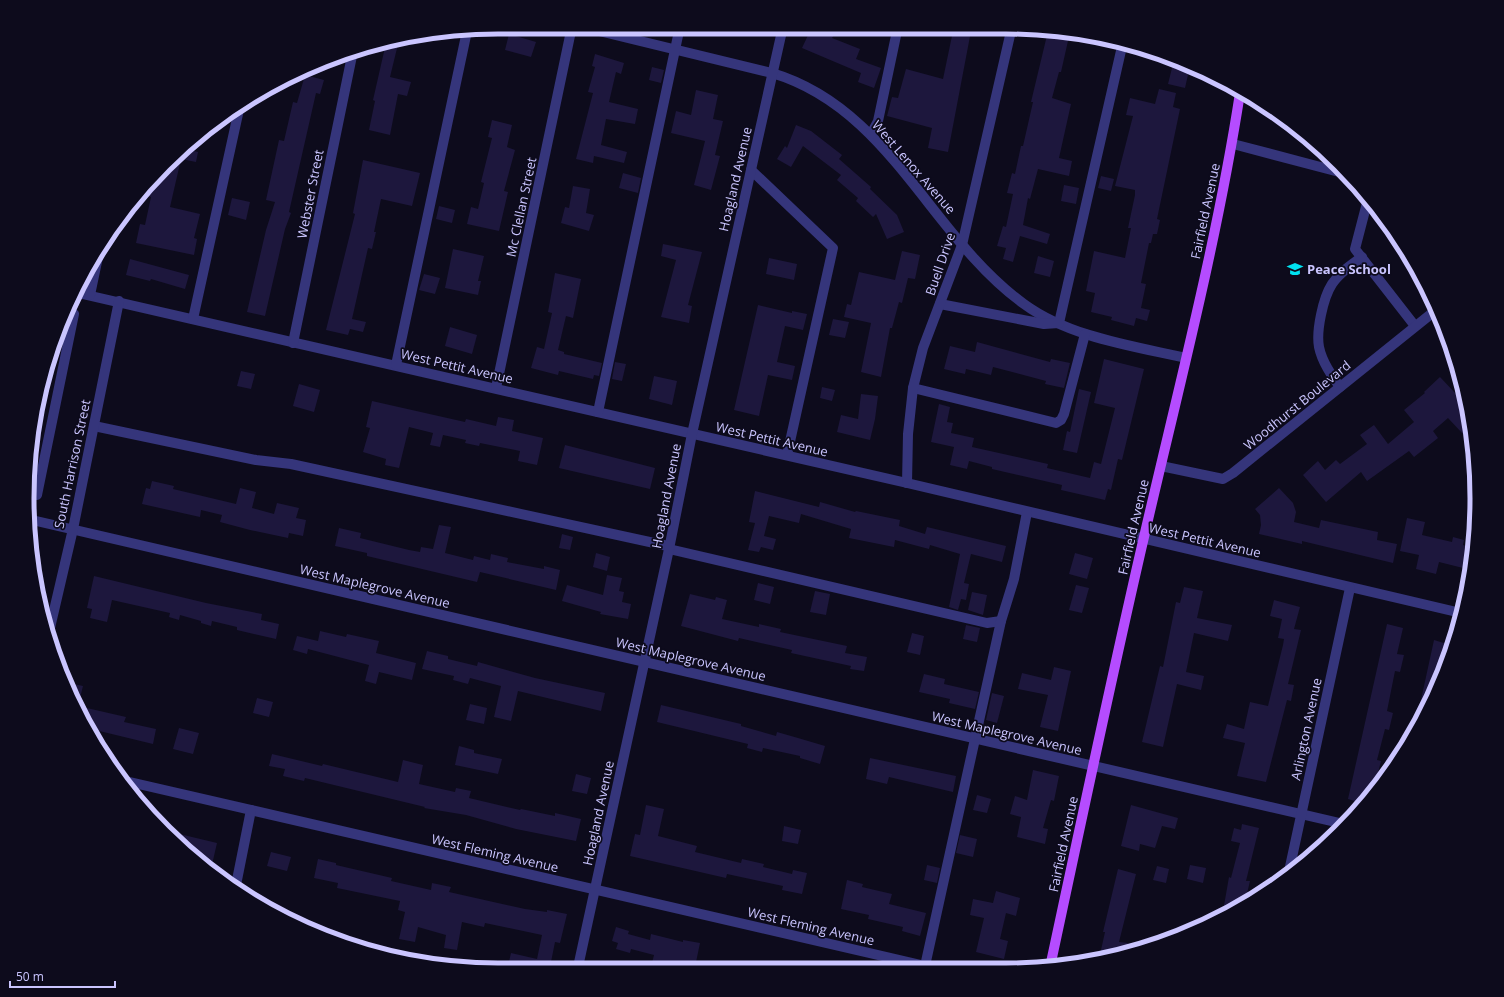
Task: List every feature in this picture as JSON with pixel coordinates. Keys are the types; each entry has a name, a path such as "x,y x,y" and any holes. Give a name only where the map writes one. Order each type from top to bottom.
{"main road":[{"name":"Fairfield Avenue","path":"1051,960 1143,539 1186,358 1232,144 1239,97"}],"street":[{"name":"Mc Clellan Street","path":"496,388 570,34"},
{"name":"West Lenox Avenue","path":"611,34 772,73 794,80 818,91 838,105 871,134 962,245 987,273 1025,305 1059,323 1085,334 1186,358"},
{"path":"598,412 679,34"},
{"name":"Hoagland Avenue","path":"579,963 669,548 692,434 781,34"},
{"path":"871,134 878,121 897,34"},
{"name":"Buell Drive","path":"907,483 908,434 912,388 923,348 962,245 1010,34"},
{"path":"396,366 466,35"},
{"path":"940,304 1044,324 1059,323 1122,49"},
{"name":"Webster Street","path":"293,342 352,58"},
{"path":"193,319 238,113"},
{"path":"1232,144 1334,170"},
{"path":"751,170 833,248 787,456"},
{"path":"1366,206 1355,250 1415,326"},
{"path":"1340,388 1323,360 1319,346 1320,324 1325,300 1332,284 1344,271 1362,257"},
{"path":"90,295 96,266"},
{"name":"West Pettit Avenue","path":"82,294 907,483 1456,612"},
{"name":"South Harrison Street","path":"51,623 94,426 119,301"},
{"name":"Woodhurst Boulevard","path":"1161,466 1223,479 1233,473 1431,313"},
{"path":"34,487 68,325"},
{"path":"912,388 1056,423 1061,420 1064,414 1085,334"},
{"path":"94,426 256,460 291,464 668,546 669,548 987,623 1001,621"},
{"path":"931,963 976,738 1001,621 1014,579 1027,512"},
{"name":"West Maplegrove Avenue","path":"35,521 1338,823"},
{"name":"Arlington Avenue","path":"1290,865 1350,588"},
{"name":"West Fleming Avenue","path":"131,782 913,963"},
{"path":"237,882 251,810"}],"building":[{"path":"509,34 536,42 531,57 505,50"},
{"path":"809,34 832,34 834,35 832,38 860,49 856,59 881,68 874,88 858,82 861,73 802,48"},
{"path":"952,34 970,34 948,152 928,148 932,128 887,116 892,97 898,98 906,69 943,79"},
{"path":"1047,36 1069,38 1061,72 1059,72 1052,98 1071,104 1059,158 1072,161 1069,176 1038,169 1030,199 1028,198 1023,225 1050,234 1047,244 1020,236 1013,262 1003,259 1006,248 997,246 1003,226 1006,227 1013,194 1007,193 1012,173 1015,174 1021,146 1023,146 1033,102 1031,102"},
{"path":"398,45 390,77 411,82 407,96 398,94 390,135 369,130 375,101 373,100 385,48"},
{"path":"595,54 624,63 621,74 616,72 609,102 638,109 635,124 606,119 601,145 627,152 624,163 594,156 593,163 576,159 593,93 588,92 595,67 592,66"},
{"path":"1173,65 1189,72 1185,88 1168,84"},
{"path":"652,67 664,70 661,83 649,80"},
{"path":"307,76 324,80 320,94 316,93 289,212 291,213 285,229 265,316 247,312 266,230 275,202 266,200 279,140 284,141 293,102 297,103 305,77"},
{"path":"1159,89 1176,93 1173,107 1180,109 1157,219 1160,220 1157,234 1153,234 1151,243 1149,243 1141,283 1146,284 1141,308 1150,310 1147,321 1136,318 1134,326 1111,320 1112,317 1091,312 1095,293 1086,291 1094,251 1125,258 1131,228 1128,228 1135,190 1115,186 1133,116 1126,115 1130,98 1155,104"},
{"path":"696,90 718,95 713,119 723,121 715,155 720,156 711,190 694,185 705,141 671,133 676,111 691,115"},
{"path":"492,120 512,125 507,147 515,150 504,191 508,192 499,231 467,224 471,207 478,209 484,183 481,182 492,138 488,137"},
{"path":"796,125 811,131 842,155 839,159 871,187 870,189 897,215 904,232 887,239 876,214 873,217 856,201 858,198 837,180 841,175 803,146 791,167 777,159 785,146 787,148"},
{"path":"191,150 198,152 196,162 181,159"},
{"path":"181,160 170,207 200,214 194,238 197,239 194,255 136,243 140,224 145,225 151,197 148,196 149,192"},
{"path":"363,160 420,173 412,206 381,199 372,249 368,248 352,319 366,322 363,332 350,329 348,335 326,330 355,214 353,213"},
{"path":"623,173 641,178 638,193 619,188"},
{"path":"1101,176 1114,179 1111,191 1098,188"},
{"path":"1064,185 1079,188 1076,204 1061,201"},
{"path":"573,186 590,189 586,213 594,215 589,231 561,223 565,207 569,208"},
{"path":"232,198 250,202 246,220 228,215"},
{"path":"439,206 455,210 452,223 436,219"},
{"path":"663,244 702,252 688,305 692,306 689,323 661,317 676,260 661,256"},
{"path":"453,249 484,256 478,281 481,281 478,295 445,288"},
{"path":"902,251 920,255 915,279 908,278 902,303 899,302 892,328 890,328 881,377 861,372 871,323 844,317 847,304 851,305 859,272 895,280"},
{"path":"1038,256 1054,261 1050,277 1034,273"},
{"path":"769,258 797,264 794,280 766,274"},
{"path":"130,259 189,275 185,289 151,279 150,281 126,275"},
{"path":"555,273 581,279 573,318 566,316 558,350 564,352 564,354 602,363 599,376 594,375 593,379 559,371 558,375 531,368 537,347 544,349 552,313 548,312"},
{"path":"424,274 440,278 435,294 419,290"},
{"path":"758,305 792,313 792,311 807,314 803,330 785,326 777,362 795,366 792,380 768,375 759,416 734,410"},
{"path":"833,319 849,322 845,338 829,335"},
{"path":"450,327 477,335 472,354 445,346"},
{"path":"977,342 1050,362 1051,359 1070,363 1064,388 1045,384 1046,381 993,367 991,375 966,369 965,374 944,369 950,346 975,352"},
{"path":"1104,359 1144,369 1122,460 1118,459 1111,490 1108,489 1105,500 1061,490 1062,485 992,469 992,467 969,461 967,469 950,465 954,447 931,442 939,404 950,407 947,422 953,423 951,433 974,438 972,447 1048,464 1047,468 1090,478 1094,462 1101,464 1115,408 1094,403"},
{"path":"615,362 626,364 622,381 612,379"},
{"path":"241,371 255,374 251,389 237,386"},
{"path":"654,376 677,381 672,405 649,399"},
{"path":"1440,377 1456,394 1457,393 1465,432 1463,434 1448,418 1433,431 1438,438 1414,457 1409,451 1367,481 1361,472 1326,502 1303,475 1318,461 1325,470 1336,460 1340,464 1367,444 1360,435 1374,425 1388,444 1414,422 1404,410 1425,393 1424,392"},
{"path":"299,384 320,390 314,412 293,406"},
{"path":"822,387 835,390 832,401 820,398"},
{"path":"1079,389 1091,392 1077,453 1063,450 1067,431 1070,432"},
{"path":"861,394 878,396 870,440 837,432 841,415 858,419"},
{"path":"372,401 465,422 466,419 496,426 498,417 514,420 512,431 543,438 537,465 518,461 520,451 480,443 479,446 465,443 466,440 443,435 440,447 430,445 433,433 409,427 399,468 385,465 386,459 363,452 370,428 366,427"},
{"path":"565,445 655,468 650,489 559,468"},
{"path":"152,481 174,486 173,489 236,504 240,488 256,492 252,508 274,514 277,503 299,508 296,518 306,520 303,536 289,533 288,538 250,530 220,522 222,515 201,510 200,517 142,504 146,488 150,489"},
{"path":"1279,488 1293,503 1296,512 1294,522 1319,528 1321,520 1378,532 1377,540 1397,544 1393,563 1302,541 1302,544 1259,534 1261,525 1260,515 1255,509"},
{"path":"755,491 819,507 820,502 855,512 900,520 899,526 925,534 927,527 1006,546 1002,562 971,554 964,583 969,584 966,600 961,599 958,610 949,607 960,554 930,545 929,549 895,540 894,547 849,538 851,529 801,514 799,523 769,516 764,536 776,539 773,550 761,547 759,552 748,550 755,523 749,522"},
{"path":"1407,518 1425,522 1422,535 1452,542 1453,537 1464,540 1463,545 1467,546 1464,568 1439,562 1436,574 1416,569 1419,555 1400,551"},
{"path":"439,525 451,527 445,553 473,560 474,556 490,560 491,554 508,558 507,562 544,569 544,566 560,570 556,590 480,572 477,582 367,556 367,553 335,546 339,528 361,533 360,538 420,552 421,547 433,549"},
{"path":"562,534 573,537 570,550 559,548"},
{"path":"596,553 610,557 607,571 593,567"},
{"path":"1075,553 1093,558 1087,579 1069,574"},
{"path":"607,575 622,578 619,591 624,592 622,602 631,604 628,619 600,614 601,612 562,601 567,585 603,595"},
{"path":"94,576 206,603 262,614 261,620 279,624 276,639 237,630 237,627 212,621 211,626 201,623 201,621 180,615 179,620 169,617 170,613 112,600 107,622 90,618 92,609 87,608"},
{"path":"758,583 774,587 770,604 754,600"},
{"path":"1076,585 1089,588 1082,613 1069,610"},
{"path":"1184,587 1203,591 1197,618 1232,625 1228,641 1194,633 1186,672 1204,676 1201,690 1177,684 1163,747 1142,742 1160,666 1163,667 1176,602 1180,603"},
{"path":"815,591 830,594 826,615 810,612"},
{"path":"972,592 987,595 983,615 968,610"},
{"path":"690,594 715,600 716,597 727,600 722,619 759,627 759,624 781,629 780,632 847,646 845,653 867,657 864,671 850,669 851,666 791,653 792,650 739,638 738,641 681,626"},
{"path":"1274,600 1300,607 1294,629 1301,630 1288,684 1294,685 1291,701 1287,700 1266,782 1237,776 1245,743 1223,738 1227,724 1244,729 1250,702 1268,706 1284,639 1278,638 1282,619 1270,616"},
{"path":"1387,624 1403,628 1397,654 1404,655 1400,672 1395,671 1387,711 1393,713 1389,730 1385,729 1377,760 1381,761 1377,777 1357,802 1348,799"},
{"path":"966,625 980,628 977,642 963,639"},
{"path":"320,631 346,637 347,634 379,641 376,653 416,663 412,680 379,672 376,684 365,681 369,665 308,649 307,654 293,650 297,636 318,641"},
{"path":"912,633 924,636 920,655 907,652"},
{"path":"1434,640 1446,644 1435,676 1419,709"},
{"path":"427,651 448,656 448,659 477,666 478,662 535,678 605,693 601,711 518,691 511,721 494,717 501,686 470,678 468,684 453,680 454,676 422,669"},
{"path":"1054,667 1071,671 1058,731 1040,727 1048,695 1018,689 1022,673 1051,680"},
{"path":"924,674 945,679 944,684 979,692 975,709 949,703 950,699 919,692"},
{"path":"73,684 83,686 80,699"},
{"path":"992,693 1004,696 997,723 986,720"},
{"path":"257,698 273,702 269,717 253,713"},
{"path":"470,704 487,708 484,724 466,720"},
{"path":"661,705 741,724 741,726 776,736 777,732 825,746 820,764 800,758 800,756 763,748 762,752 747,748 748,744 657,722"},
{"path":"84,707 126,717 124,722 156,729 153,744 96,730"},
{"path":"179,728 199,733 193,754 173,749"},
{"path":"459,746 474,750 474,753 502,759 498,774 455,765"},
{"path":"272,754 322,766 323,764 398,782 403,760 423,765 419,784 455,792 456,788 471,791 469,798 520,810 555,816 555,813 581,819 576,841 516,829 466,815 424,808 425,807 305,778 304,781 283,776 285,769 269,766"},
{"path":"870,758 956,776 953,792 889,777 887,784 866,779"},
{"path":"1033,770 1059,776 1054,801 1051,800 1043,828 1048,829 1045,844 1017,837 1021,817 1010,814 1015,796 1027,800"},
{"path":"576,774 591,778 587,794 572,791"},
{"path":"977,795 991,799 987,813 973,810"},
{"path":"646,805 664,809 658,836 697,846 695,852 741,863 742,859 764,864 763,867 792,874 793,870 807,873 802,894 782,890 783,886 727,874 726,878 630,856 635,834 640,835"},
{"path":"1131,805 1178,818 1175,829 1162,826 1155,848 1140,844 1139,851 1121,846"},
{"path":"1242,824 1259,828 1246,881 1250,881 1246,896 1223,909 1229,877 1231,878 1240,843 1231,841 1234,828 1241,830"},
{"path":"784,826 801,830 798,844 782,841"},
{"path":"177,833 217,843 212,864"},
{"path":"960,835 977,839 973,857 956,853"},
{"path":"271,852 291,857 287,871 267,866"},
{"path":"318,859 336,863 336,865 392,878 391,881 431,890 432,883 451,887 449,892 525,909 547,912 547,910 567,914 560,943 555,942 551,963 509,963 511,953 537,959 542,935 485,923 484,927 462,922 457,950 444,948 446,935 418,927 415,942 399,939 405,912 398,910 400,901 337,888 338,883 314,878"},
{"path":"927,865 940,868 937,883 924,880"},
{"path":"1190,865 1206,868 1203,883 1187,879"},
{"path":"1157,866 1169,869 1166,883 1153,880"},
{"path":"1118,869 1136,874 1119,942 1128,943 1127,947 1100,953 1105,932 1103,932"},
{"path":"847,880 863,884 862,887 892,894 889,904 926,913 920,936 902,931 903,927 868,919 869,915 841,909"},
{"path":"996,891 1020,898 1016,916 1006,913 1000,939 1008,941 1004,959 976,952 984,918 970,915 973,899 993,903"},
{"path":"616,927 629,931 628,934 650,940 651,934 683,942 683,940 700,943 696,963 652,963 654,955 631,949 630,953 616,949 618,943 612,941"}],"place":[{"name":"Peace School","path":"1295,269"}]}
